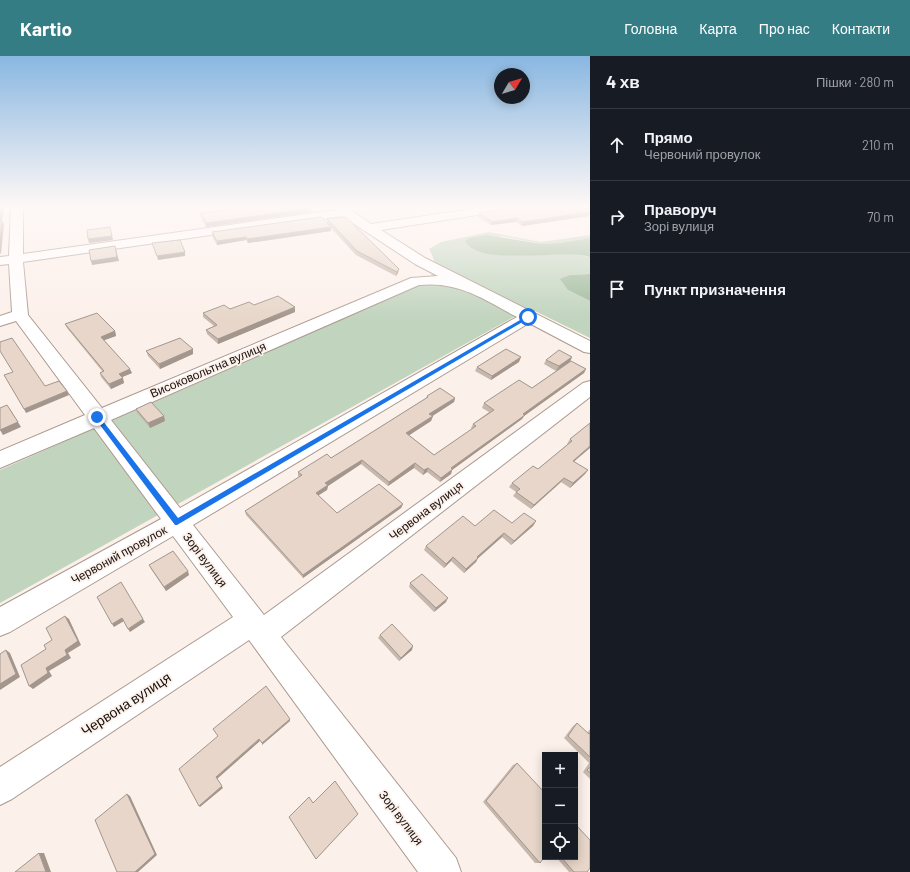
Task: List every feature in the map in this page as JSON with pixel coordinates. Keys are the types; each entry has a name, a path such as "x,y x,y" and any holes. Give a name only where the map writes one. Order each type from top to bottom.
{"street":[{"name":"Зорі вулиця","path":"16,244 10,318 97,417 442,872"},
{"path":"0,261 113,244"},
{"path":"394,244 420,261 465,285 590,348"},
{"path":"416,280 424,269 420,261"},
{"name":"Високовольтна вулиця","path":"0,460 416,280 442,280 465,285"},
{"name":"Червоний провулок","path":"0,622 177,522 528,317"},
{"name":"Червона вулиця","path":"0,787 257,628 590,387"}],"green space":[{"path":"437,244 504,244 510,256 572,254 590,257 590,274 570,275 568,290 590,301 590,338 535,311 521,313 0,603 0,470 424,283 431,275 434,267 429,249"},
{"path":"468,244 590,244 590,257 561,254 504,256 487,254 474,249"},
{"path":"590,274 590,301 568,290 560,279 570,275"}],"building":[{"path":"152,244 182,244 185,252 157,256"},
{"path":"351,244 374,244 399,269 397,272 357,251"},
{"path":"115,246 117,257 91,261 89,250"},
{"path":"278,296 295,307 218,339 206,330 217,325 203,313 224,305 230,309 249,302 254,305"},
{"path":"97,313 115,331 101,337 130,369 119,374 123,378 109,384 100,373 104,371 65,324"},
{"path":"12,338 45,386 59,381 67,391 24,409 4,375 13,372 0,351 0,342"},
{"path":"180,338 193,349 159,364 146,351"},
{"path":"506,349 521,357 492,376 477,367"},
{"path":"559,350 572,357 559,366 546,360"},
{"path":"571,361 586,369 451,468 453,469 441,478 428,468 424,470 415,463 389,482 362,460 325,483 328,485 316,493 337,513 379,484 403,504 303,575 245,511 302,475 298,472 327,454 331,458 440,388 455,398 429,414 433,416 406,433 434,455 476,426 473,424 494,410 484,403 519,380 532,388"},
{"path":"151,402 164,416 148,423 136,409"},
{"path":"7,405 18,422 0,430 0,408"},
{"path":"590,423 590,446 573,461 588,470 573,483 564,478 534,505 516,492 520,489 512,483 533,466 538,469 572,441 570,439"},
{"path":"494,510 512,523 524,513 536,521 514,541 504,533 466,569 453,557 446,564 426,546 463,516 475,526"},
{"path":"173,551 188,571 164,587 149,565"},
{"path":"422,574 448,598 436,608 410,583"},
{"path":"121,582 143,619 128,629 122,618 112,624 97,597"},
{"path":"65,616 78,641 65,650 67,655 46,668 48,673 29,686 21,665 46,649 44,645 52,640 46,628"},
{"path":"392,624 413,646 401,658 380,635"},
{"path":"6,650 16,674 0,684 0,654"},
{"path":"266,686 290,719 262,743 259,739 216,777 222,786 199,806 179,769 218,736 213,729"},
{"path":"577,723 589,734 590,733 590,757 568,736"},
{"path":"517,763 542,790 542,860 540,863 486,801"},
{"path":"335,781 358,814 316,859 289,817 309,797 313,803"},
{"path":"127,794 155,854 135,872 117,872 95,820"},
{"path":"578,827 590,840 590,868 587,872 574,872 564,860 578,860"},
{"path":"39,853 46,872 15,872"}],"route":[{"path":"97,417 177,522 528,317"}]}
